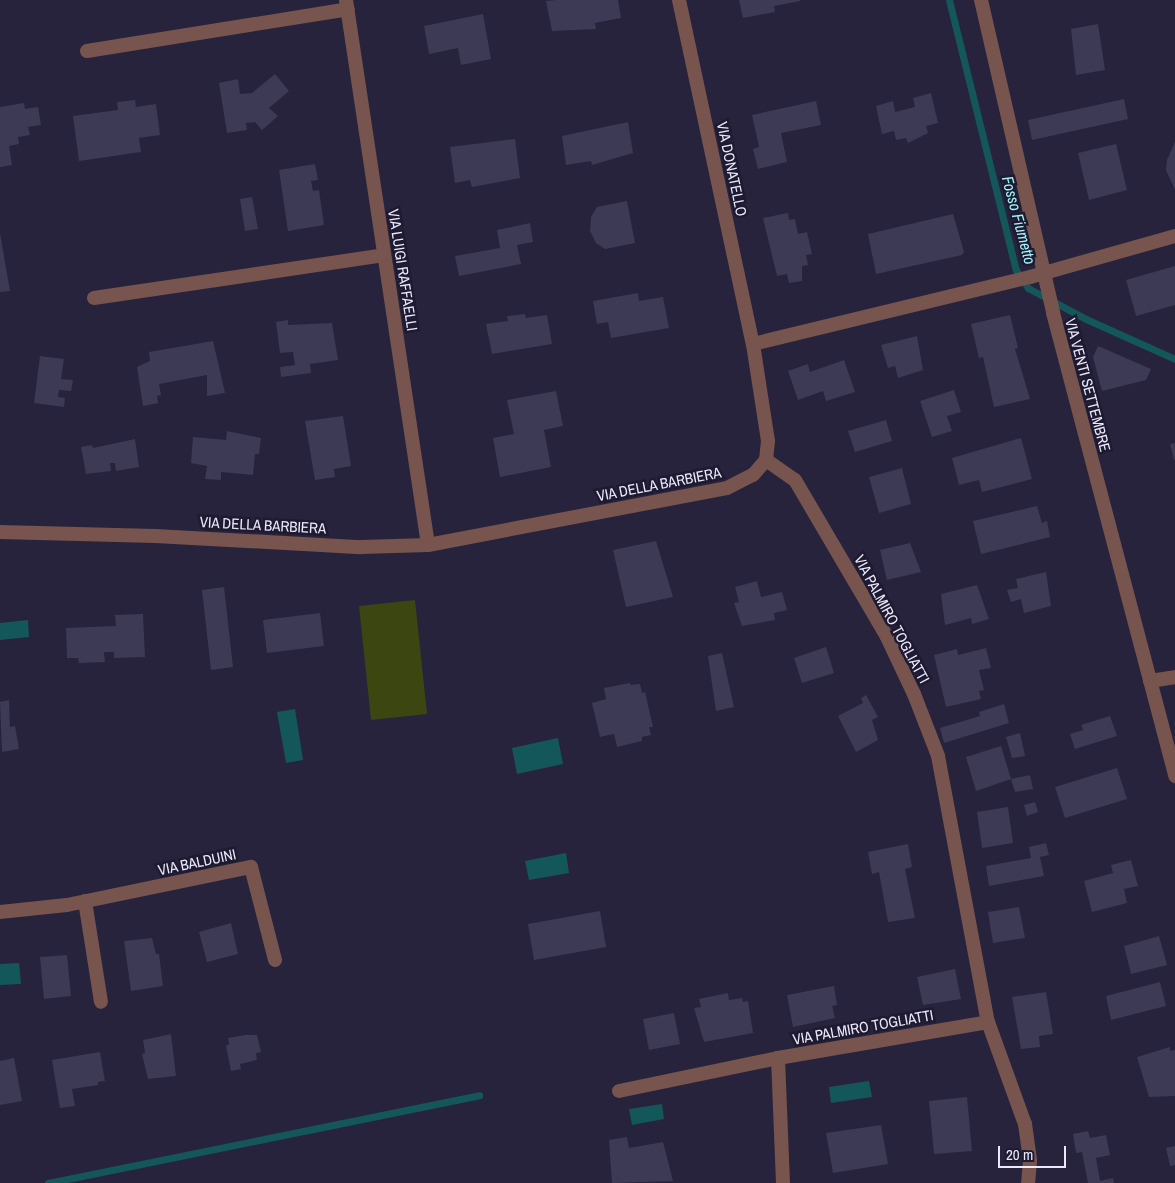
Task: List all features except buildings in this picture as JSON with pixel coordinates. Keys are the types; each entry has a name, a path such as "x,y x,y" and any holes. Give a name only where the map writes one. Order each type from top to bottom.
{"street":[{"name":"VIA DONATELLO","path":"678,0 753,344"},
{"name":"VIA VENTI SETTEMBRE","path":"981,0 1036,275 1047,289 1175,776"},
{"path":"87,51 347,4"},
{"name":"VIA LUIGI RAFFAELLI","path":"347,4 428,545"},
{"path":"766,460 768,441 753,344 1003,284 1175,236"},
{"path":"94,298 384,255"},
{"name":"VIA DELLA BARBIERA","path":"0,532 155,536 361,547 428,545 727,488 753,475 766,460"},
{"name":"VIA PALMIRO TOGLIATTI","path":"766,460 795,480 887,637 914,694 938,756 988,1022 1025,1124 1030,1161 1028,1183"},
{"path":"1150,682 1175,677"},
{"name":"VIA BALDUINI","path":"0,912 85,901 251,867 275,960"},
{"path":"85,901 101,1002"},
{"name":"VIA PALMIRO TOGLIATTI","path":"783,1183 778,1058 988,1022"},
{"path":"619,1091 778,1058"}],"shaded area":[{"path":"415,600 427,714 371,720 359,606"},
{"path":"28,620 29,637 0,640 0,623"},
{"path":"295,709 303,760 286,763 277,712"},
{"path":"558,738 563,764 517,774 512,748"},
{"path":"566,853 569,873 529,880 525,861"},
{"path":"19,963 21,984 0,985 0,964"},
{"path":"869,1081 872,1097 831,1103 829,1087"},
{"path":"662,1104 664,1119 632,1125 629,1109"}],"waterway":[{"name":"Fosso Fiumetto","path":"949,0 1016,270 1028,288 1086,319 1175,359"},
{"path":"48,1183 479,1095"}]}
